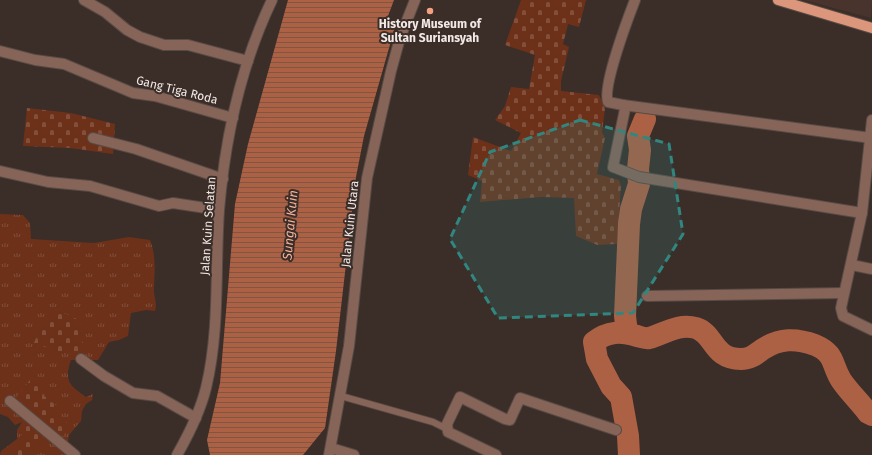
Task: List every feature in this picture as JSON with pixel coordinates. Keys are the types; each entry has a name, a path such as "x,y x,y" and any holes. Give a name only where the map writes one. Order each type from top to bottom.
{"main road":[{"path":"778,0 872,28"}],"street":[{"path":"84,0 105,12 127,30 140,37 164,45 188,45 248,62"},
{"name":"Jalan Kuin Selatan","path":"177,455 196,418 206,388 214,340 219,210 233,118 248,62 272,0"},
{"name":"Jalan Kuin Utara","path":"330,451 341,396 354,316 367,178 391,71 400,38 415,0"},
{"path":"635,0 617,48 607,91 608,102 871,138"},
{"name":"Gang Tiga Roda","path":"0,51 35,60 64,64 133,93 155,96 233,118"},
{"path":"623,105 625,109 612,166 615,169 639,177 862,213"},
{"path":"872,124 862,213 852,265 841,308 843,316 872,330"},
{"path":"94,138 136,149 223,179"},
{"path":"0,171 48,182 90,186 159,206 173,203 219,210"},
{"path":"852,265 872,269"},
{"path":"647,296 844,293"},
{"path":"81,359 104,376 133,393 157,396 196,418"},
{"path":"496,455 451,434 446,429 446,424 460,397 505,419 510,420 520,398 616,430"},
{"path":"10,400 75,455"},
{"path":"330,451 354,455"}],"lane":[{"path":"341,396 433,422 446,429"}],"highlighted area":[{"path":"580,120 669,144 683,234 633,313 498,318 450,239 490,152"}],"shaded area":[{"path":"804,0 872,0 871,18"}],"green space":[{"path":"521,0 586,0 579,27 568,24 563,44 569,47 561,81 561,91 599,95 605,109 602,132 605,138 597,174 619,180 621,186 617,244 597,245 576,236 574,198 541,197 480,202 482,181 468,175 473,137 511,151 521,133 495,120 505,106 511,87 529,89 535,55 505,45"},
{"path":"27,108 71,113 115,124 113,154 70,148 23,146"},
{"path":"0,214 23,215 30,223 31,239 94,243 129,237 150,240 154,253 155,311 146,310 131,313 128,336 109,342 98,360 71,360 68,378 72,386 86,397 93,394 92,400 86,404 82,411 81,421 69,435 66,455 0,455 1,451 17,439 17,430 22,422 15,425 8,417 0,414"},
{"path":"59,311 81,321 79,335 86,349 80,356 64,348 61,353 34,343 43,321"},
{"path":"30,380 45,392 43,395 58,407 54,413 71,426 61,438 14,400"},
{"path":"28,421 43,436 26,453 28,455 7,455 24,438 18,431"}],"water":[{"name":"Sungai Kuin","path":"288,0 394,0 385,24 395,27 364,136 356,177 336,351 325,428 303,455 210,455 207,440 220,383 235,204 248,144"}],"waterway":[{"path":"627,333 625,316 629,224 631,209 639,184 638,169 640,150 638,136 645,119"},
{"path":"629,455 628,436 621,397 611,386 597,359 594,342 599,338 615,333 626,333 648,338 677,328 696,328 707,335 719,351 724,355 741,359 751,357 769,345 782,341 795,340 815,345 827,352 841,380 868,413 872,415"}],"place":[{"name":"History Museum of Sultan Suriansyah","path":"430,11"}]}
